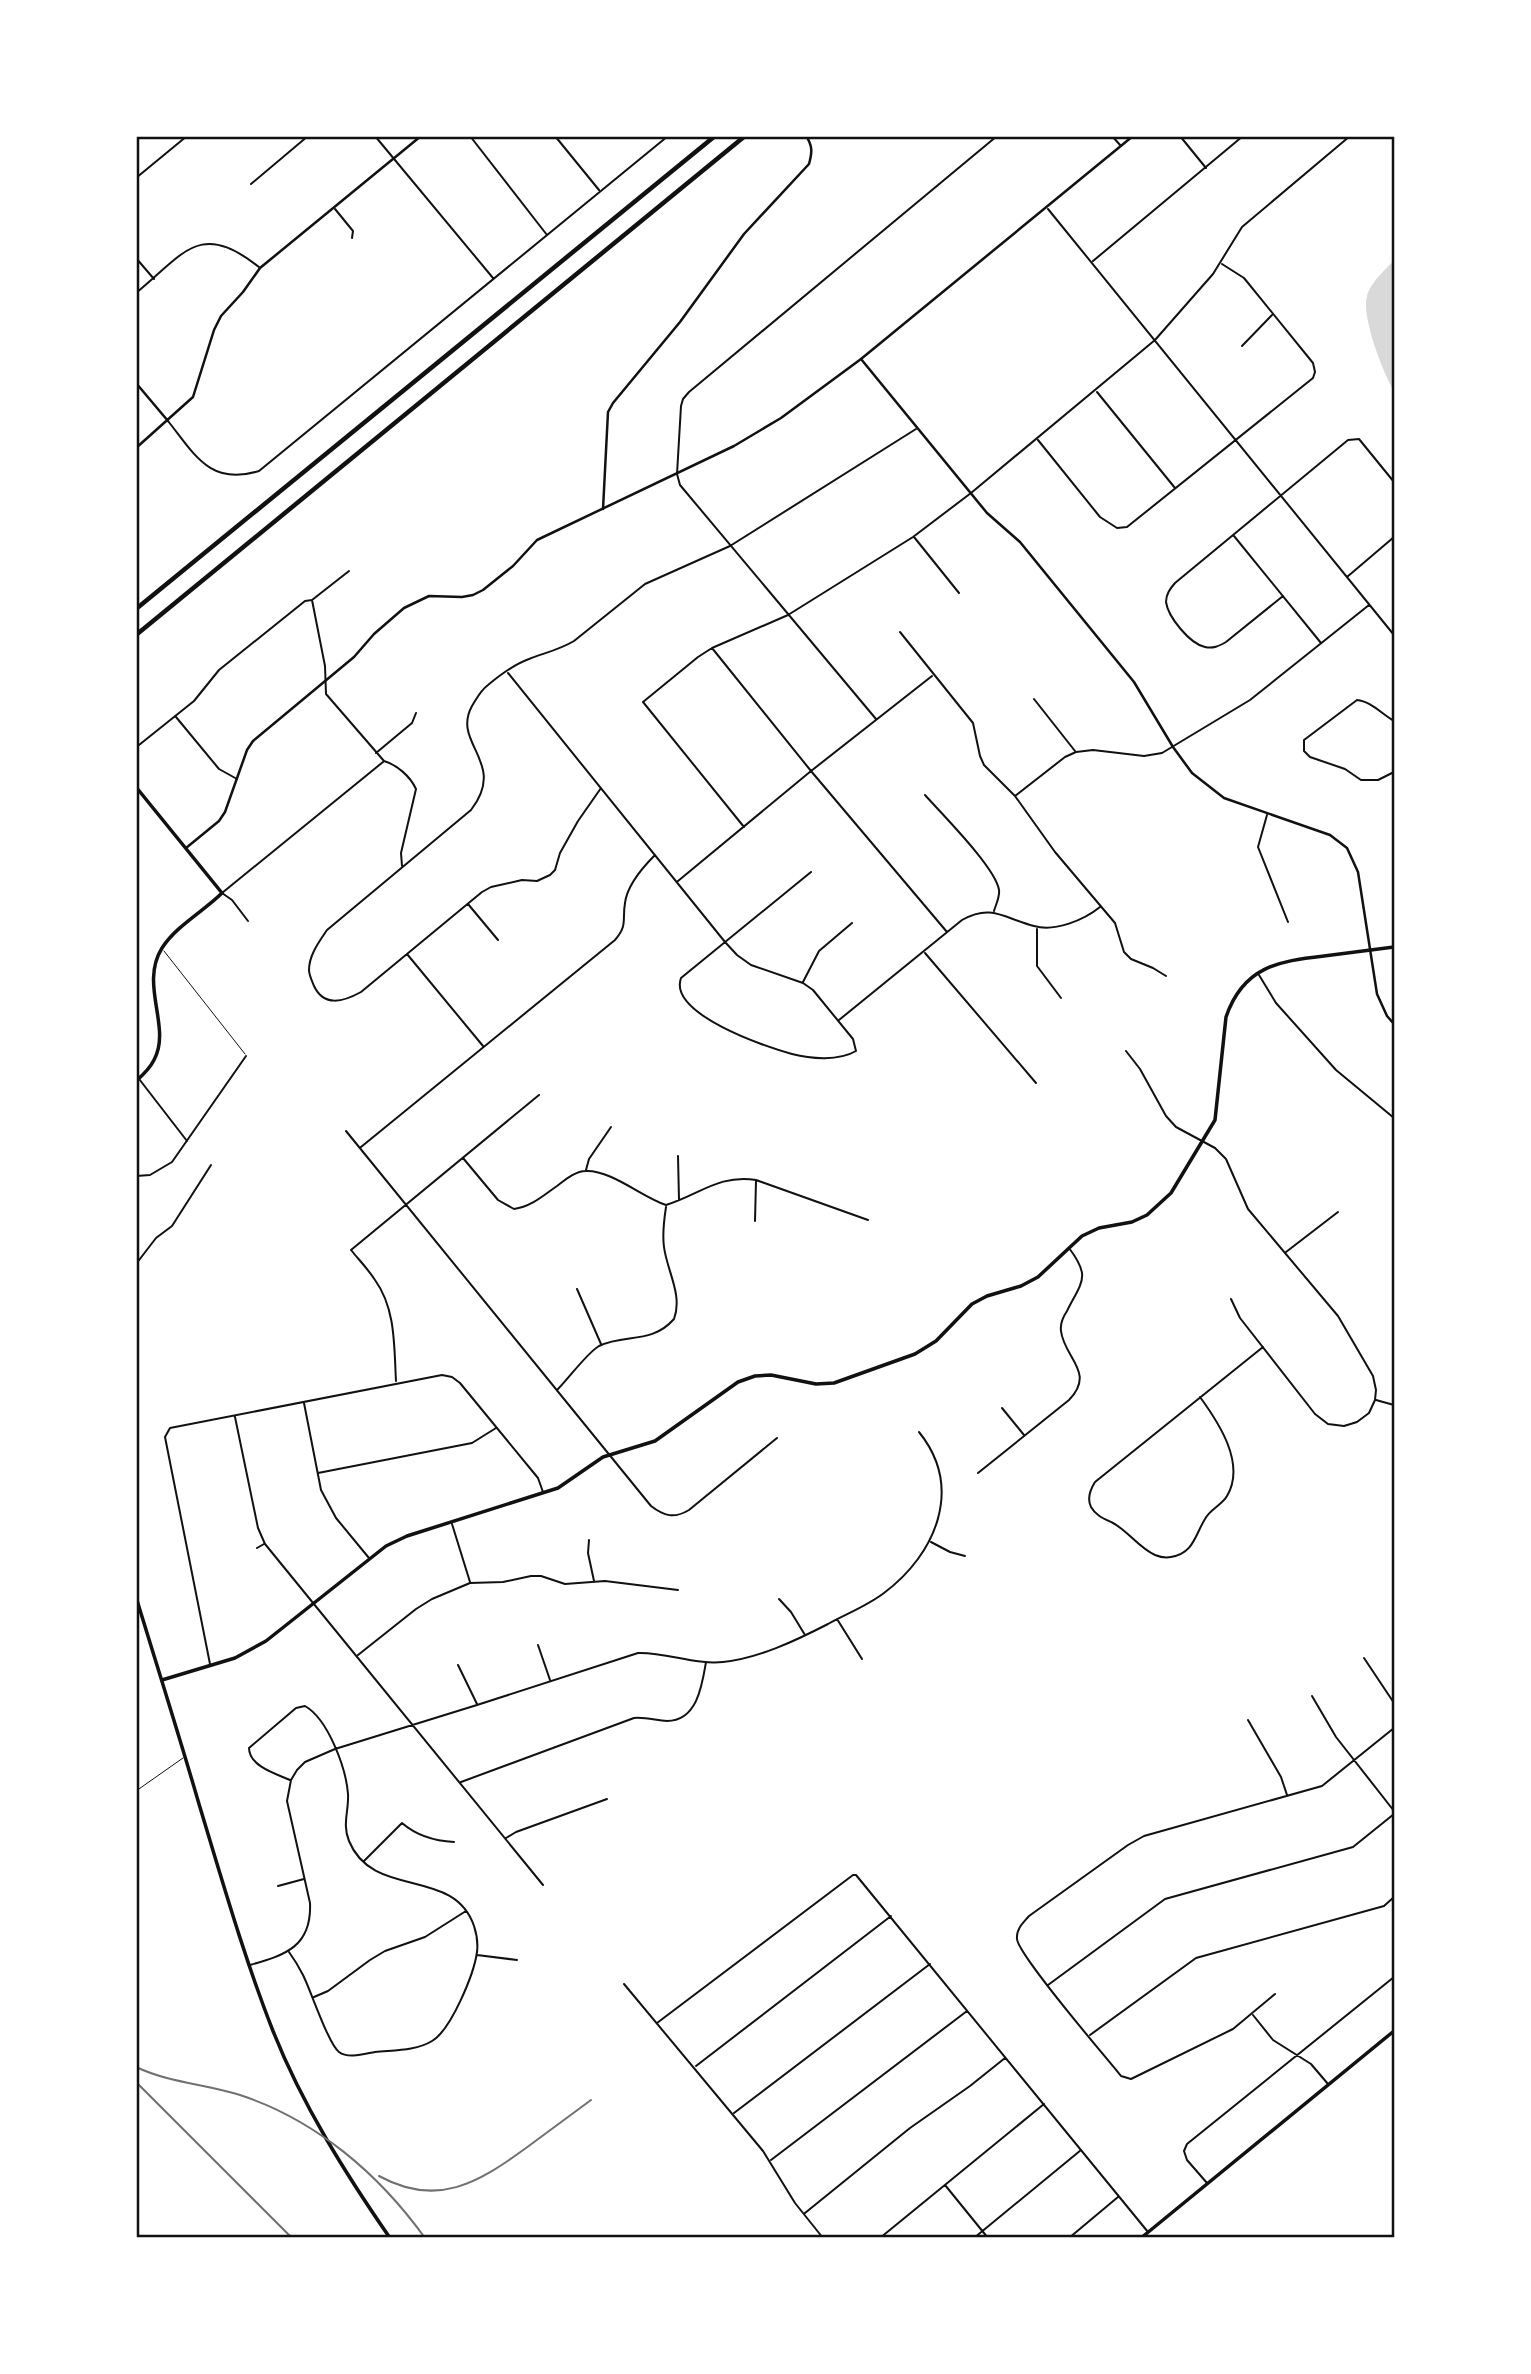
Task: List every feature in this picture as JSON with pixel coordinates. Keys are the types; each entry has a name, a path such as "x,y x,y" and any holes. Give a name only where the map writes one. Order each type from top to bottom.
{"highway":[{"path":"136,609 715,136"},
{"path":"136,635 744,136"}],"main road":[{"path":"136,787 222,893 172,936 155,962 152,987 159,1047 155,1060 137,1078"},
{"path":"162,1680 249,1651 266,1641 386,1546 407,1536 558,1488 595,1462 655,1441 738,1382 771,1375 816,1384 834,1383 915,1354 936,1341 972,1304 1033,1280 1048,1269 1068,1247 1093,1231 1132,1222 1150,1213 1171,1193 1215,1120 1226,1017 1231,1002 1241,987 1257,972 1287,960 1395,947"},
{"path":"136,1597 249,1965 274,2032 303,2095 361,2195 390,2238"},
{"path":"1141,2238 1395,2031"}],"street":[{"path":"136,178 187,136"},
{"path":"251,184 308,136"},
{"path":"375,136 494,278"},
{"path":"136,448 193,397 218,322 260,268 421,136"},
{"path":"470,136 547,235"},
{"path":"555,136 600,191"},
{"path":"136,383 201,462 213,471 224,475 245,475 259,471 668,136"},
{"path":"603,509 608,412 680,322 744,234 809,164 812,153 806,136"},
{"path":"876,719 680,485 677,474 681,406 683,398 689,392 997,136"},
{"path":"1112,136 1121,147"},
{"path":"186,848 219,821 253,741 354,657 404,608 429,596 473,595 483,590 513,566 537,540 734,446 780,418 861,359 1133,136"},
{"path":"1180,136 1206,169"},
{"path":"1091,263 1243,136"},
{"path":"744,827 643,702 712,648 788,615 913,537 971,494 1155,340 1221,263 1242,227 1350,136"},
{"path":"1047,208 1395,635"},
{"path":"335,209 353,231 352,238"},
{"path":"136,293 185,252 203,244 216,244 233,249 260,268"},
{"path":"136,258 154,279"},
{"path":"1038,439 1100,517 1117,528 1134,523 1313,378 1313,363 1244,278 1221,263"},
{"path":"1242,346 1273,314"},
{"path":"861,359 987,513 1020,542 1134,682 1192,773 1224,799 1330,835 1347,848 1358,872 1377,994 1387,1016 1395,1024"},
{"path":"1096,391 1176,489"},
{"path":"601,788 578,821 555,870 550,875 537,881 522,880 491,887 350,998 331,1001 323,998 317,991 309,971 314,951 327,930 471,810 480,799 484,788 482,763 467,730 466,721 480,692 531,658 574,641 653,580 730,546 917,429"},
{"path":"1283,596 1216,647 1204,647 1193,642 1166,606 1167,597 1175,583 1348,440 1359,439 1395,482"},
{"path":"1234,536 1322,643"},
{"path":"913,537 959,593"},
{"path":"1347,577 1395,537"},
{"path":"139,746 194,701 219,670 305,601 312,600 349,570"},
{"path":"312,600 325,666 326,694 376,753 410,778 416,789 401,853 402,868"},
{"path":"1015,796 1065,757 1076,752 1093,750 1153,755 1173,747 1250,700 1370,605"},
{"path":"900,632 973,723 984,765 1015,796 1055,852 1115,923 1121,944 1131,960 1166,976"},
{"path":"712,648 811,771 947,932"},
{"path":"507,672 725,942 737,955 751,965 803,983 813,990 853,1040 856,1051 846,1057 793,1054 715,1024 699,1014 680,992 678,985 681,978 725,942 811,872"},
{"path":"677,882 811,771 934,675"},
{"path":"1034,699 1076,752"},
{"path":"1395,721 1366,701 1356,700 1304,740 1304,751 1310,757 1345,769 1361,780 1378,780 1395,772"},
{"path":"376,753 412,723 416,713"},
{"path":"175,716 219,769 237,779"},
{"path":"248,920 232,900 222,893 384,761"},
{"path":"925,795 974,850 996,881 999,898 994,912"},
{"path":"1268,814 1258,847 1288,922"},
{"path":"360,1148 615,940 624,927 625,899 635,880 655,855"},
{"path":"468,904 498,940"},
{"path":"838,1021 973,914 994,912 1037,928 1082,921 1101,907"},
{"path":"803,983 819,951 852,923"},
{"path":"1037,928 1037,966 1061,998"},
{"path":"924,952 1036,1083"},
{"path":"407,954 484,1047"},
{"path":"1257,972 1276,1003 1336,1070 1395,1118"},
{"path":"1126,1051 1153,1088 1166,1116 1176,1127 1216,1148 1226,1159 1248,1209 1338,1316 1373,1376 1375,1400 1369,1413 1357,1422 1344,1426 1328,1424 1315,1414 1240,1318 1231,1299"},
{"path":"136,1176 150,1175 172,1162 246,1056"},
{"path":"137,1078 188,1142"},
{"path":"396,1383 393,1332 387,1302 375,1279 351,1250 539,1095"},
{"path":"585,1171 589,1159 611,1127"},
{"path":"346,1131 651,1506 661,1514 671,1517 689,1510 777,1438"},
{"path":"678,1156 679,1201"},
{"path":"463,1158 498,1200 514,1209 529,1205 569,1177 585,1171 614,1179 666,1205 729,1178 756,1180 868,1220"},
{"path":"136,1264 156,1238 172,1226 211,1165"},
{"path":"755,1222 756,1180"},
{"path":"557,1389 602,1345 653,1334 674,1319 678,1300 664,1249 666,1205"},
{"path":"1285,1253 1338,1212"},
{"path":"978,1474 1069,1400 1078,1386 1078,1367 1060,1329 1083,1276 1081,1264 1068,1247"},
{"path":"577,1289 602,1345"},
{"path":"1200,1397 1217,1419 1231,1457 1233,1472 1229,1492 1205,1519 1191,1546 1179,1555 1155,1555 1117,1525 1096,1514 1090,1506 1090,1494 1095,1482 1200,1397 1264,1346"},
{"path":"211,1665 166,1437 170,1428 396,1383 452,1377 460,1383 537,1478 543,1493"},
{"path":"1375,1400 1395,1405"},
{"path":"303,1402 321,1490 336,1518 369,1558"},
{"path":"1002,1408 1024,1436"},
{"path":"235,1416 258,1528 265,1544 543,1885"},
{"path":"318,1473 472,1443 496,1428"},
{"path":"249,1965 289,1951 308,1929 310,1903 287,1801 291,1780 306,1762 335,1749 638,1653 657,1652 706,1661 736,1660 779,1647 837,1619 889,1590 936,1530 940,1516 940,1471 919,1432"},
{"path":"452,1522 470,1583"},
{"path":"589,1540 588,1553 594,1582"},
{"path":"930,1541 950,1552 965,1556"},
{"path":"257,1548 265,1544"},
{"path":"357,1656 416,1609 470,1583 503,1582 541,1576 565,1584 594,1582 678,1590"},
{"path":"779,1599 791,1612 805,1636"},
{"path":"837,1619 862,1659"},
{"path":"538,1645 551,1681"},
{"path":"1364,1658 1395,1703"},
{"path":"460,1783 634,1718 667,1721 683,1717 695,1703 706,1661"},
{"path":"458,1665 477,1705"},
{"path":"1048,1985 1165,1899 1353,1847 1395,1812 1336,1737 1312,1696"},
{"path":"289,1951 335,2048 348,2056 417,2047 441,2035 471,1973 478,1941 474,1925 466,1911 445,1892 381,1875 354,1852 345,1826 348,1790 335,1749 328,1730 312,1710 305,1706 296,1707 249,1748 249,1755 254,1761 291,1780"},
{"path":"1248,1720 1281,1777 1287,1796"},
{"path":"1275,1994 1233,2029 1131,2079 1121,2076 1019,1949 1016,1937 1029,1916 1144,1836 1322,1786 1395,1728"},
{"path":"505,1839 516,1832 607,1799"},
{"path":"363,1862 402,1823 411,1831 428,1838 454,1842"},
{"path":"657,2022 853,1875 860,1878 1148,2232"},
{"path":"278,1885 304,1879"},
{"path":"1089,2035 1196,1958 1384,1906 1395,1898"},
{"path":"313,1997 328,1991 370,1959 425,1937 466,1911"},
{"path":"695,2067 891,1916"},
{"path":"477,1955 517,1960"},
{"path":"733,2114 930,1964"},
{"path":"1208,2184 1187,2160 1184,2151 1187,2144 1395,1977"},
{"path":"624,1984 770,2161 790,2195 823,2238"},
{"path":"770,2161 968,2010"},
{"path":"1252,2015 1273,2040 1311,2064 1329,2085"},
{"path":"804,2214 910,2127 970,2087 1006,2057"},
{"path":"880,2238 1044,2104"},
{"path":"974,2238 1081,2150"},
{"path":"945,2185 988,2238"},
{"path":"1069,2238 1119,2196"}],"lane":[{"path":"162,948 246,1056"},
{"path":"136,1791 185,1756"}],"shaded area":[{"path":"1394,261 1394,391 1374,344 1366,305 1371,287"}],"railway":[{"path":"136,2067 162,2077 240,2095 268,2106 320,2134 366,2171 425,2238"},
{"path":"136,2082 292,2238"},
{"path":"379,2176 420,2190 438,2190 474,2181 508,2161 591,2100"}]}
